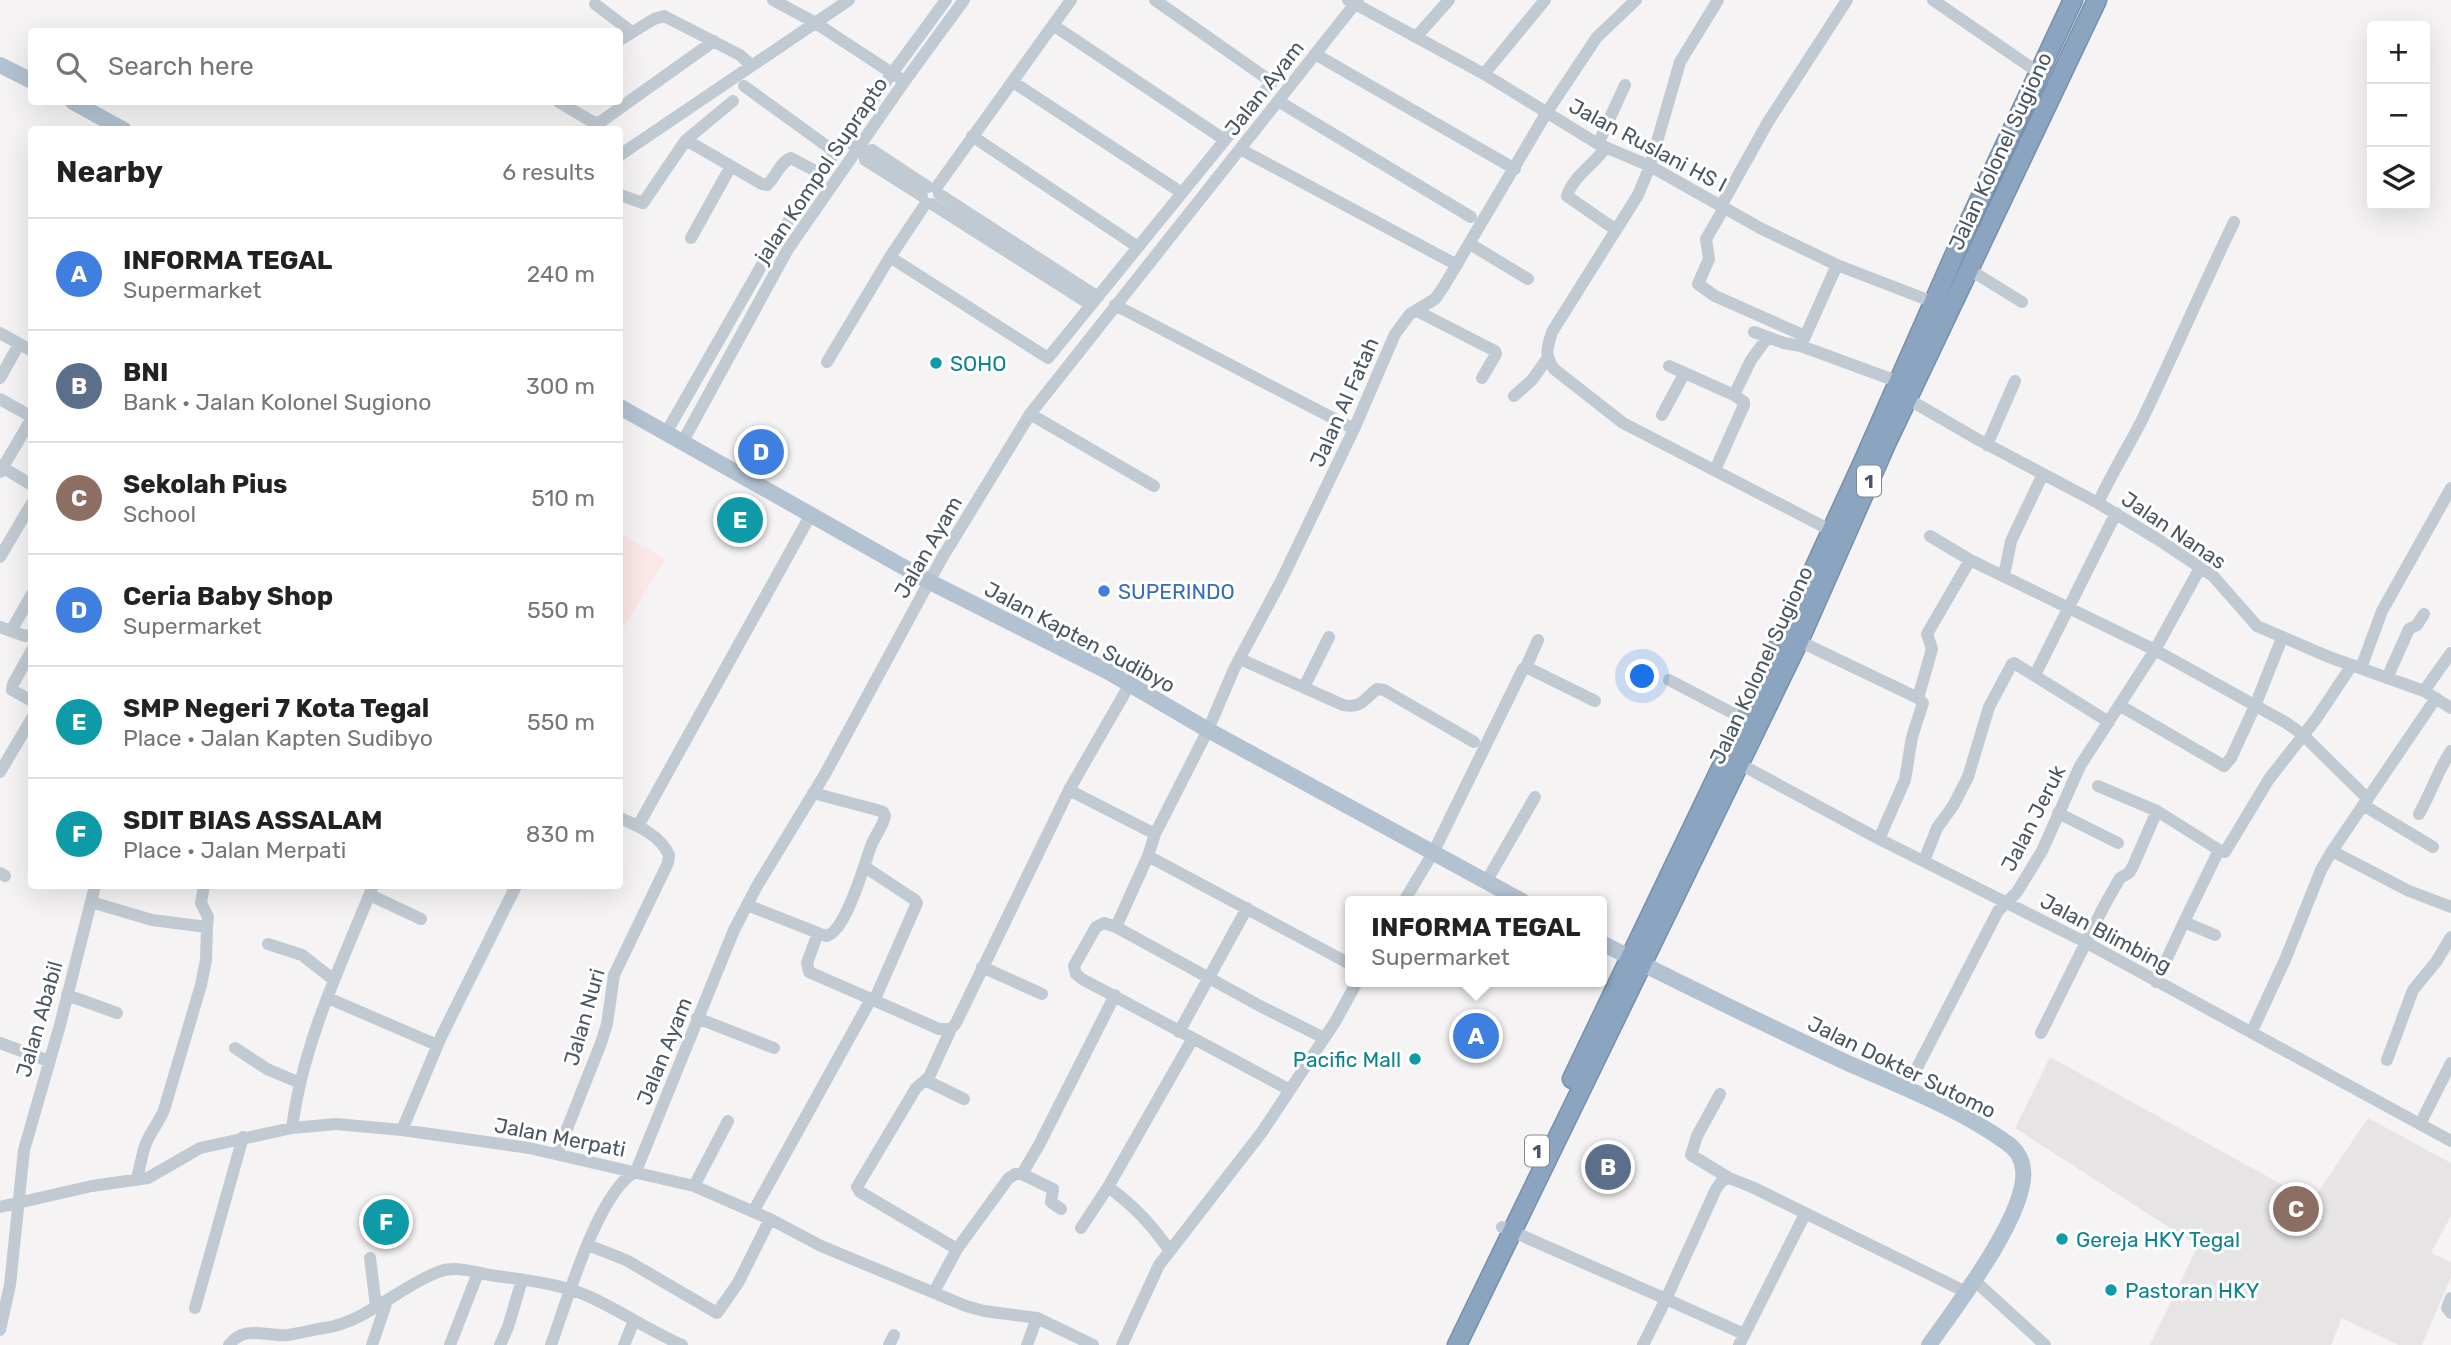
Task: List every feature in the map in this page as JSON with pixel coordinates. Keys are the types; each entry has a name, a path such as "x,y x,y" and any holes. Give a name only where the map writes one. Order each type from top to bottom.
{"highway":[{"name":"Jalan Kolonel Sugiono","path":"1637,960 1933,302 2073,0"},
{"name":"Jalan Kolonel Sugiono","path":"1637,960 1740,764 1800,641 1868,482 2097,0"},
{"path":"2061,27 2079,35"},
{"name":"1","path":"1457,1345 1507,1230 1637,960"},
{"name":"1","path":"1444,1345 1507,1230"}],"main road":[{"path":"0,65 28,79"},
{"path":"78,105 117,126"},
{"name":"Jalan Kapten Sudibyo","path":"623,409 930,582 1130,684 1208,730 1513,896"},
{"path":"1607,945 1637,960"},
{"name":"Jalan Dokter Sutomo","path":"1637,960 1702,994 1942,1105 2014,1149 2021,1162 2023,1175 2019,1200 2009,1223 1970,1286 1929,1345"}],"street":[{"path":"773,0 814,22 899,77"},
{"path":"623,153 747,61 849,0"},
{"name":"jalan Kompol Suprapto","path":"682,443 788,249 861,150 899,77 946,0"},
{"name":"jalan Kompol Suprapto","path":"666,433 779,234 835,152 964,0"},
{"path":"827,362 931,195 1071,0"},
{"path":"1154,0 1272,82"},
{"path":"1416,37 1449,0"},
{"path":"1484,74 1545,0"},
{"name":"Jalan Al Fatah","path":"1116,927 1155,834 1354,429 1395,334 1410,314 1435,299 1454,263 1470,244 1547,112 1597,37 1636,0"},
{"path":"1514,396 1532,380 1546,359 1546,349 1552,332 1638,195 1650,166 1680,62 1718,0"},
{"path":"1847,0 1768,122 1706,239 1709,259 1698,284 1715,296 1803,341 1899,382"},
{"path":"1933,0 2039,73"},
{"name":"Jalan Ruslani HS I","path":"1353,1 1484,74 1602,145 1650,166 1760,228 1837,265 1933,302"},
{"name":"Jalan Ayam","path":"636,1171 697,1018 747,905 813,793 930,582 1030,414 1115,305 1244,152 1278,101 1353,1"},
{"path":"595,4 632,32"},
{"path":"623,38 664,16 747,61"},
{"path":"1053,24 1225,140"},
{"path":"564,105 591,121 599,122 714,41"},
{"path":"1315,54 1515,169"},
{"path":"890,257 1048,358 1280,71"},
{"path":"1013,82 1182,193"},
{"path":"1616,230 1567,197 1573,184 1598,160 1625,85"},
{"path":"744,86 835,152"},
{"path":"623,196 643,203 686,140 733,101"},
{"path":"1278,101 1471,217"},
{"path":"972,136 1138,247"},
{"path":"844,139 861,150 872,150 895,172 1094,301"},
{"path":"686,140 762,184 767,185 785,161 791,158 821,174"},
{"path":"1244,152 1454,263"},
{"path":"691,238 730,166"},
{"path":"2098,503 2140,424 2234,222"},
{"path":"1470,244 1528,279"},
{"path":"1754,332 1791,345 1803,341 1837,265"},
{"path":"1970,270 2022,302"},
{"path":"1115,305 1354,429"},
{"path":"1417,311 1495,351 1496,354 1482,378"},
{"path":"733,316 747,323"},
{"path":"0,332 28,349"},
{"path":"1734,395 1751,360 1767,338"},
{"path":"0,378 19,344"},
{"path":"1546,359 1554,369 1623,423 1830,530"},
{"path":"1669,366 1744,402 1715,470"},
{"path":"1662,415 1684,374"},
{"path":"1987,444 2015,381"},
{"path":"0,399 28,416"},
{"name":"Jalan Nanas","path":"1908,399 2116,513 2222,585 2255,624 2282,638 2430,694 2451,708"},
{"path":"1030,414 1154,486"},
{"path":"28,425 1,469 28,483"},
{"path":"2004,576 2011,541 2043,474"},
{"path":"2098,786 2157,811 2223,853 2226,851 2269,779 2356,667 2382,611 2451,488"},
{"path":"0,557 28,510"},
{"path":"2035,675 2116,513"},
{"path":"638,826 810,516"},
{"path":"1930,536 1970,560 2155,650 2302,734 2365,802 2432,847"},
{"path":"1918,698 1932,649 1927,634 1970,560"},
{"name":"Jalan Jeruk","path":"1906,1089 1994,917 2017,892 2081,766 2155,650 2200,568"},
{"path":"28,599 5,629 28,636"},
{"path":"2387,678 2409,628 2417,625 2424,614"},
{"path":"1304,687 1329,636"},
{"path":"2119,705 2224,766 2231,758 2255,706 2282,638"},
{"path":"1407,896 1433,853 1538,639"},
{"path":"1800,641 1918,698 1924,706 1912,737 1905,780 1879,839"},
{"path":"2252,1031 2285,960 2321,870 2430,694 2451,653"},
{"path":"28,657 12,684 12,690 28,699"},
{"path":"1240,659 1343,705 1362,705 1377,689 1384,691 1474,742"},
{"path":"1924,861 1937,828 1953,806 1968,777 1989,707 2011,664 2014,663 2035,675 2109,722"},
{"path":"1526,667 1595,701"},
{"path":"1669,680 1744,719"},
{"path":"957,1249 858,1189 916,1088 927,1081 1069,790 1130,684"},
{"path":"0,772 28,725"},
{"path":"2419,814 2451,751"},
{"name":"Jalan Blimbing","path":"1740,764 1879,839 2085,942 2451,1141"},
{"path":"1069,790 1155,834"},
{"path":"747,905 818,933 830,936 835,931 884,822 883,813 813,793"},
{"path":"1486,882 1535,797"},
{"path":"2041,1032 2120,878 2129,873 2133,866 2157,811"},
{"path":"2059,813 2118,842"},
{"name":"Jalan Nuri","path":"557,1154 601,1043 607,1024 614,975 668,863 666,848 638,826 623,819"},
{"path":"2156,982 2218,850"},
{"path":"2332,851 2409,891 2451,907"},
{"path":"1148,856 1345,961"},
{"path":"753,1212 872,1000 917,903 865,867"},
{"name":"Jalan Ababil","path":"0,1330 10,1285 24,1150 94,889"},
{"path":"136,1180 149,1137 157,1128 164,1110 201,985 206,960 208,915 201,903 203,889"},
{"path":"402,1130 437,1045 515,889"},
{"path":"292,1128 308,1049 372,890 421,919"},
{"path":"91,902 152,920 207,928"},
{"path":"1179,1032 1247,908"},
{"path":"2185,922 2215,936"},
{"path":"1290,1090 1082,979 1074,970 1096,927 1104,923 1116,927 1324,1038"},
{"path":"818,933 807,963 809,972 939,1029 951,1029"},
{"path":"2387,1060 2413,990 2436,962 2451,937"},
{"path":"268,944 302,955 334,980"},
{"path":"982,967 1042,994"},
{"path":"1122,1345 1149,1283 1169,1250 1262,1132 1354,987"},
{"path":"67,995 117,1013"},
{"path":"1022,1174 1115,995"},
{"path":"328,998 437,1045"},
{"path":"697,1018 774,1048"},
{"path":"1081,1228 1108,1187 1193,1038"},
{"path":"0,1043 49,1061"},
{"path":"235,1048 267,1069 300,1083"},
{"path":"2420,1124 2451,1063"},
{"path":"927,1081 964,1099"},
{"path":"1720,1094 1697,1136 1691,1155 1729,1178 1752,1186 1805,1214 1970,1286 2045,1345"},
{"path":"694,1186 728,1121"},
{"name":"Jalan Merpati","path":"0,1207 92,1186 136,1180 159,1172 200,1148 243,1137 292,1128 336,1124 402,1130 557,1154 694,1186 770,1219 821,1246 966,1306 1037,1318 1093,1345"},
{"path":"195,1308 243,1137"},
{"path":"551,1345 572,1290 576,1270 608,1202 620,1184 636,1171"},
{"path":"934,1292 957,1249 1008,1179 1015,1174 1022,1174 1053,1189 1051,1202 1061,1209"},
{"path":"1643,1345 1716,1189 1722,1181 1729,1178"},
{"path":"1108,1187 1151,1226 1169,1250"},
{"path":"1507,1230 1666,1299 1741,1340 1805,1214"},
{"path":"588,1245 626,1260 718,1313 738,1283 770,1219"},
{"path":"370,1258 381,1304 372,1345"},
{"path":"229,1345 235,1338 246,1333 283,1340 340,1324 413,1285 454,1268 546,1282 572,1290 682,1345"},
{"path":"450,1345 478,1273"},
{"path":"500,1345 522,1280"},
{"path":"2451,1298 2447,1308 2451,1313"},
{"path":"1027,1345 1037,1318"},
{"path":"624,1345 634,1321"}],"shaded area":[{"path":"623,536 666,559 623,627"},
{"path":"2050,1057 2312,1201 2368,1118 2451,1163 2451,1216 2431,1253 2451,1262 2451,1277 2422,1345 2398,1345 2342,1318 2331,1345 2150,1345 2198,1246 2015,1128"}],"place":[{"name":"SOHO","path":"936,363"},
{"name":"Ceria Baby Shop","path":"761,452"},
{"name":"SMP Negeri 7 Kota Tegal","path":"740,520"},
{"name":"SUPERINDO","path":"1104,591"},
{"name":"INFORMA TEGAL","path":"1476,1036"},
{"name":"Pacific Mall","path":"1415,1059"},
{"name":"BNI","path":"1608,1167"},
{"name":"Sekolah Pius","path":"2296,1209"},
{"name":"SDIT BIAS ASSALAM","path":"386,1222"},
{"name":"Gereja HKY Tegal","path":"2062,1239"},
{"name":"Pastoran HKY","path":"2111,1290"}]}
